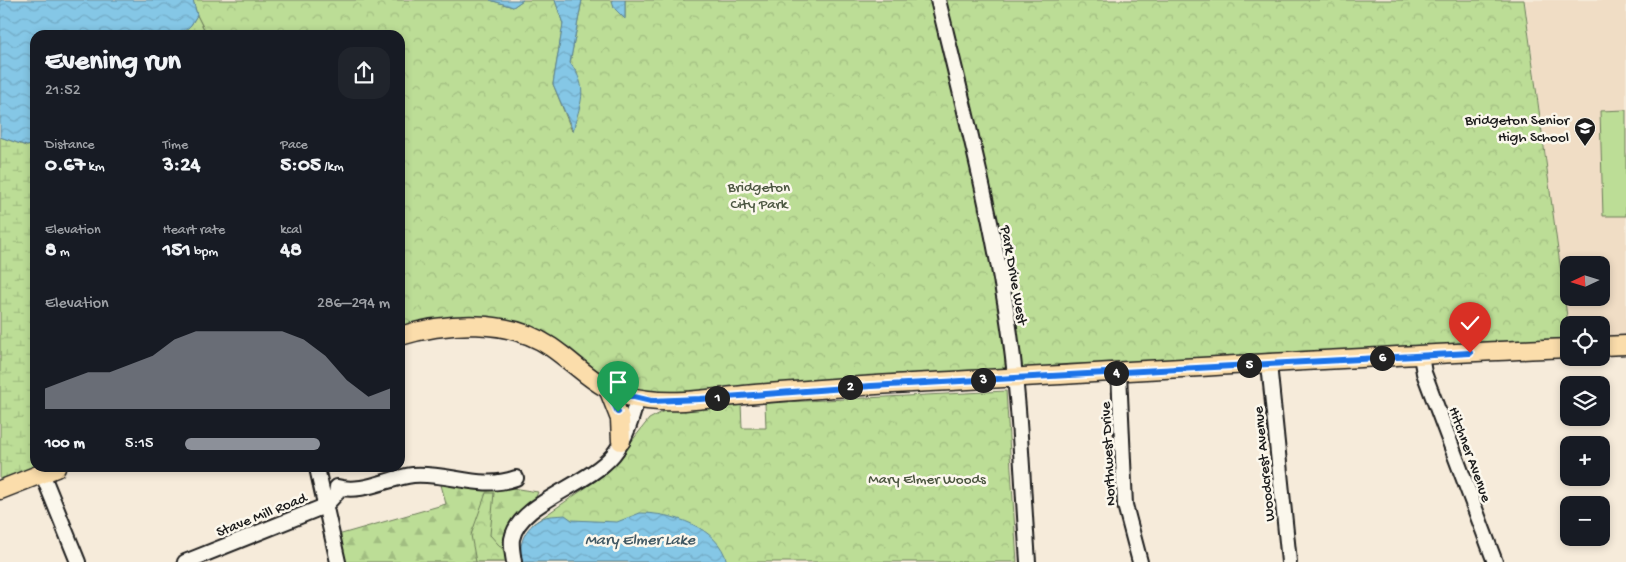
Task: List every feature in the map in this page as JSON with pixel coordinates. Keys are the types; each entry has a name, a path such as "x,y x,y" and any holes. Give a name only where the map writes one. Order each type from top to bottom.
{"main road":[{"path":"405,335 429,329 463,326 488,326 515,330 547,344 609,391 651,401 871,386 1560,348"},
{"path":"1610,346 1626,345"},
{"path":"609,391 620,419 622,441"},
{"path":"0,490 44,472"}],"street":[{"name":"Park Drive West","path":"938,0 996,257 1007,315 1014,378 1028,562"},
{"name":"Hitchner Avenue","path":"1421,356 1424,372 1495,562"},
{"name":"Woodcrest Avenue","path":"1269,364 1289,562"},
{"name":"Northwest Drive","path":"1119,373 1125,505 1140,562"},
{"path":"514,562 512,538 523,517 538,506 588,477 613,454 622,441 637,399"},
{"path":"50,472 78,562"},
{"path":"318,472 338,562"},
{"name":"Stave Mill Road","path":"185,562 325,506 336,494 337,487 351,489 415,475 491,484 516,478"}],"shaded area":[{"name":"Bridgeton Senior High School","path":"1525,0 1626,0 1626,345 1610,346 1610,316 1567,316 1566,306 1610,306 1610,256 1560,256 1560,263"}],"green space":[{"name":"Bridgeton City Park","path":"193,0 490,0 513,7 523,0 555,0 563,24 553,84 572,131 577,72 570,63 582,0 612,0 614,8 625,18 625,0 1524,0 1560,265 1560,306 1566,306 1567,316 1560,316 1560,348 871,385 674,392 652,392 625,388 610,381 570,348 538,330 405,329 405,30 204,30 197,15"},
{"path":"197,15 204,30 186,30"},
{"path":"1626,110 1626,216 1603,216 1600,111"},
{"path":"0,137 26,146 30,145 30,470 0,482"},
{"name":"Mary Elmer Woods","path":"1006,391 1017,562 525,562 525,537 533,524 607,473 649,419 666,410 741,403 742,428 766,428 765,403"},
{"path":"439,477 538,492 532,502 513,519 507,530 506,549 508,562 337,562 331,537 446,504"},
{"path":"486,493 494,493 490,535 514,562 476,562 471,535"}],"water":[{"path":"0,0 193,0 197,15 186,30 30,30 30,145 27,146 0,137"},
{"path":"490,0 523,0 513,7"},
{"path":"555,0 582,0 570,63 576,72 582,89 573,131 553,84 563,24"},
{"path":"612,0 625,0 625,19 614,8"},
{"name":"Mary Elmer Lake","path":"640,513 665,516 692,524 714,539 722,550 727,562 522,562 521,549 526,532 543,518 565,515 572,520 617,522"}],"place":[{"name":"Bridgeton Senior High School","path":"1585,147"}],"route":[{"path":"618,412 609,391 651,401 700,399 871,386 1470,353"}]}
